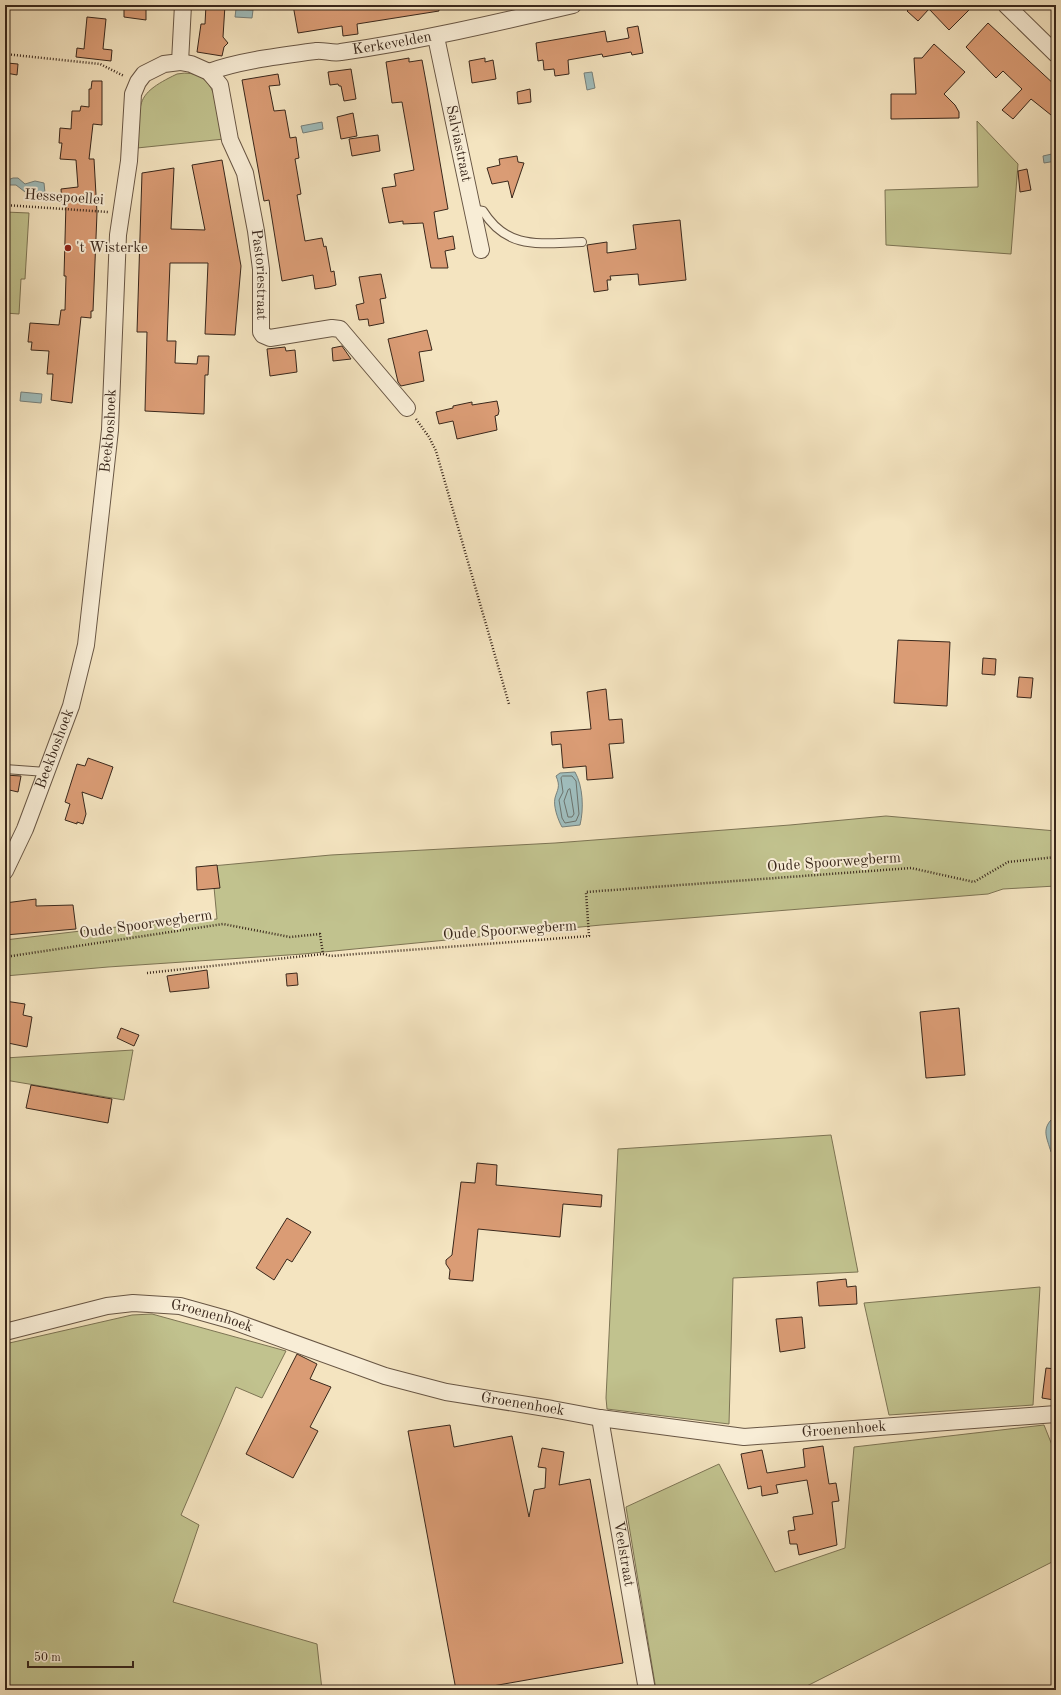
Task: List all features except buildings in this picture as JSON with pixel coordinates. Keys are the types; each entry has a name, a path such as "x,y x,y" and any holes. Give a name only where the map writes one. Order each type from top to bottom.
{"street":[{"path":"180,62 183,5"},
{"name":"Kerkevelden","path":"209,72 245,63 318,51 338,53 436,37 573,5"},
{"path":"1006,5 1056,54"},
{"name":"Salviastraat","path":"436,37 481,250"},
{"path":"138,82 144,74 153,68 164,64 180,62 191,64 209,72"},
{"name":"Pastoriestraat","path":"209,72 220,85 230,140 245,173 256,231 261,269 261,332 263,335 270,338 332,328 340,329 408,408"},
{"name":"Beekboshoek","path":"5,871 26,829 71,706 82,668 90,618 110,430 118,235 130,161 132,105 138,82"},
{"name":"Groenenhoek","path":"5,1332 108,1306 140,1303 180,1306 230,1320 410,1383 446,1392 600,1418 744,1437 1056,1414"},
{"name":"Veelstraat","path":"600,1418 647,1690"}],"lane":[{"path":"472,209 483,211 495,227 514,239 532,244 582,242"},
{"path":"5,769 46,772"}],"path":[{"path":"5,54 100,64 138,82"},
{"name":"Hessepoellei","path":"5,205 121,213"},
{"path":"408,408 429,437 436,451 509,704"},
{"name":"Oude Spoorwegberm","path":"5,957 222,924 290,937 320,934 323,954 331,956 589,936 586,892 911,868 974,882 1008,862 1056,857"},
{"path":"147,973 323,954"}],"green space":[{"path":"191,73 201,77 208,84 214,93 224,139 137,148 140,111 145,95 162,82 177,74"},
{"path":"977,121 1018,164 1011,254 886,245 885,190 978,187"},
{"path":"5,212 29,213 25,279 21,279 19,314 5,313"},
{"path":"886,816 1056,831 1056,886 1003,889 988,894 601,925 303,954 108,967 5,976 5,940 106,928 217,919 212,866 331,855 555,843"},
{"path":"133,1050 124,1100 5,1080 5,1058"},
{"path":"831,1135 858,1272 733,1278 729,1424 607,1409 606,1398 618,1149"},
{"path":"1040,1287 1033,1405 889,1415 864,1303"},
{"path":"152,1314 286,1351 262,1398 236,1387 181,1515 199,1525 173,1602 317,1644 322,1690 5,1690 5,1344 132,1315"},
{"path":"1044,1425 1056,1455 1056,1560 799,1690 656,1690 626,1507 719,1464 775,1572 845,1548 854,1447"}],"water":[{"path":"236,9 253,10 252,18 235,17"},
{"path":"592,72 595,88 587,90 584,73"},
{"path":"322,122 323,129 303,133 301,126"},
{"path":"1056,153 1056,161 1044,163 1043,156"},
{"path":"18,178 25,184 35,181 44,183 45,193 29,195 16,185 5,185 5,181"},
{"path":"21,392 42,394 41,403 20,401"},
{"path":"575,772 580,784 582,798 580,825 562,827 555,809 555,798 558,790 556,776 560,773"},
{"path":"1053,1118 1056,1118 1056,1153 1051,1152 1046,1134 1047,1126"}],"place":[{"name":"'t Wisterke","path":"68,248"}]}
